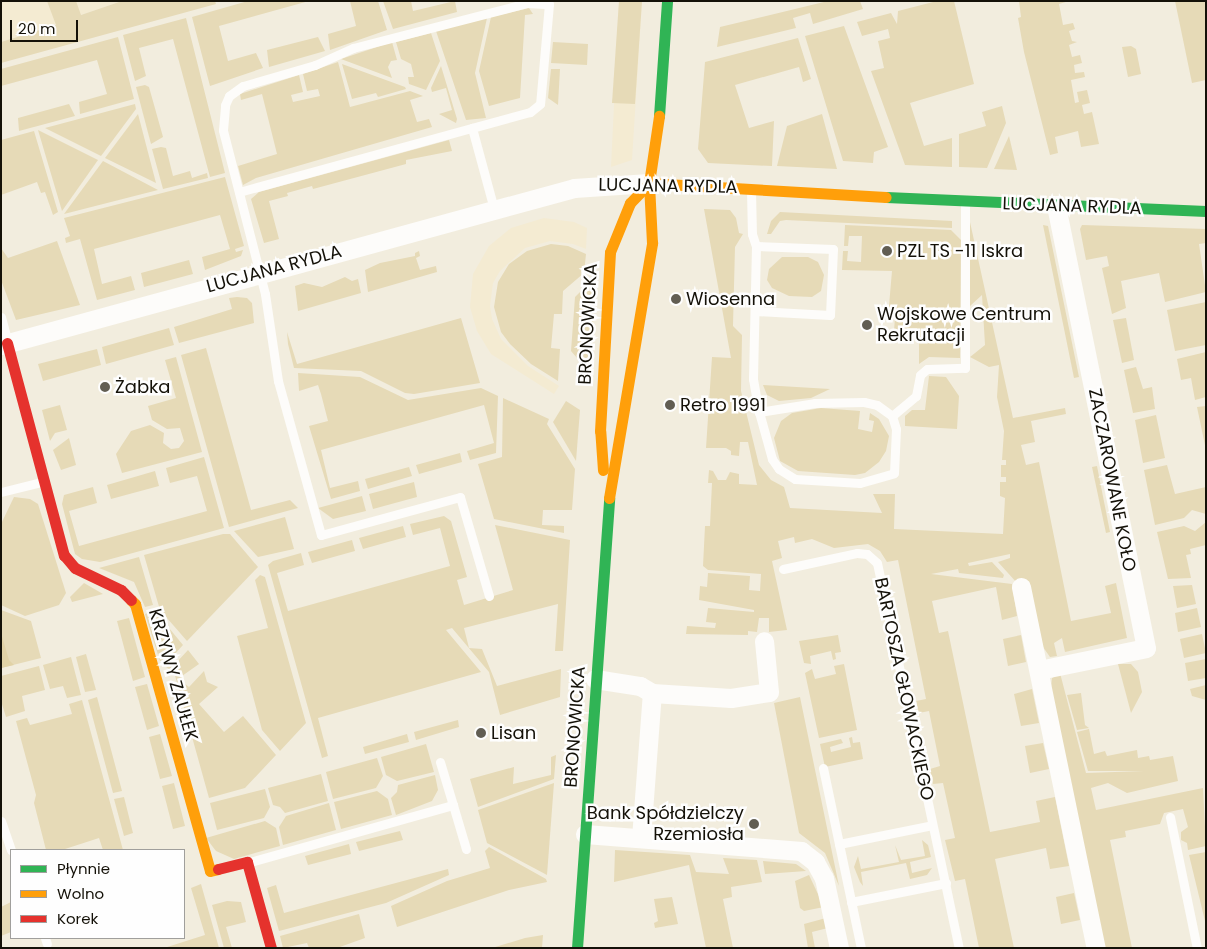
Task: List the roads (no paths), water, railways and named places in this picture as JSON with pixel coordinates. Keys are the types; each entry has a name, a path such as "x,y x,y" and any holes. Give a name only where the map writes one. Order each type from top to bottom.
{"street":[{"name":"BRONOWICKA","path":"577,948 607,509 652,243 649,183 658,140 667,1"},
{"name":"BRONOWICKA","path":"607,509 600,431 610,252 630,203 649,183"},
{"name":"LUCJANA RYDLA","path":"4,344 260,272 581,186 649,183 965,201 1206,210"},
{"name":"ZACZAROWANE KOŁO","path":"1038,670 1146,648 1056,205"},
{"name":"KRZYWY ZAUŁEK","path":"4,344 66,560 75,568 121,590 136,604 210,871 247,862"},
{"path":"1022,587 1096,948"},
{"path":"595,678 640,686 652,694 731,698 769,692 764,642"},
{"path":"641,838 652,694"},
{"path":"585,834 801,851 815,862 824,878 839,948"},
{"path":"247,862 272,948"}],"lane":[{"path":"239,192 530,112 540,104 549,4 527,3 357,47 315,65 237,90 227,100 222,118 239,192 260,272 278,381 321,535 460,497 489,596"},
{"path":"472,128 494,209"},
{"path":"751,188 752,234 756,246 753,379 759,412 772,459 785,474 800,481 851,484 894,473 896,429 892,416 877,405 864,402 815,403 759,412"},
{"path":"892,416 916,396 920,376 927,369 965,368 965,201"},
{"path":"755,311 830,315 833,250 756,246"},
{"path":"1,317 4,344"},
{"path":"1,492 44,481"},
{"name":"BARTOSZA GŁOWACKIEGO","path":"783,569 857,553 867,554 877,563 959,948"},
{"path":"440,762 466,849"},
{"path":"823,768 861,948"},
{"name":"KRZYWY ZAUŁEK","path":"247,862 453,805"},
{"path":"1170,817 1197,948"},
{"path":"1,821 11,849"},
{"name":"BARTOSZA GŁOWACKIEGO","path":"839,844 932,825"},
{"path":"851,902 946,883"}],"place":[{"name":"PZL TS -11 Iskra","path":"887,251"},
{"name":"Wiosenna","path":"676,299"},
{"name":"Wojskowe Centrum Rekrutacji","path":"867,325"},
{"name":"Żabka","path":"105,387"},
{"name":"Retro 1991","path":"670,405"},
{"name":"Lisan","path":"481,733"},
{"name":"Bank Spółdzielczy Rzemiosła","path":"754,824"}]}
